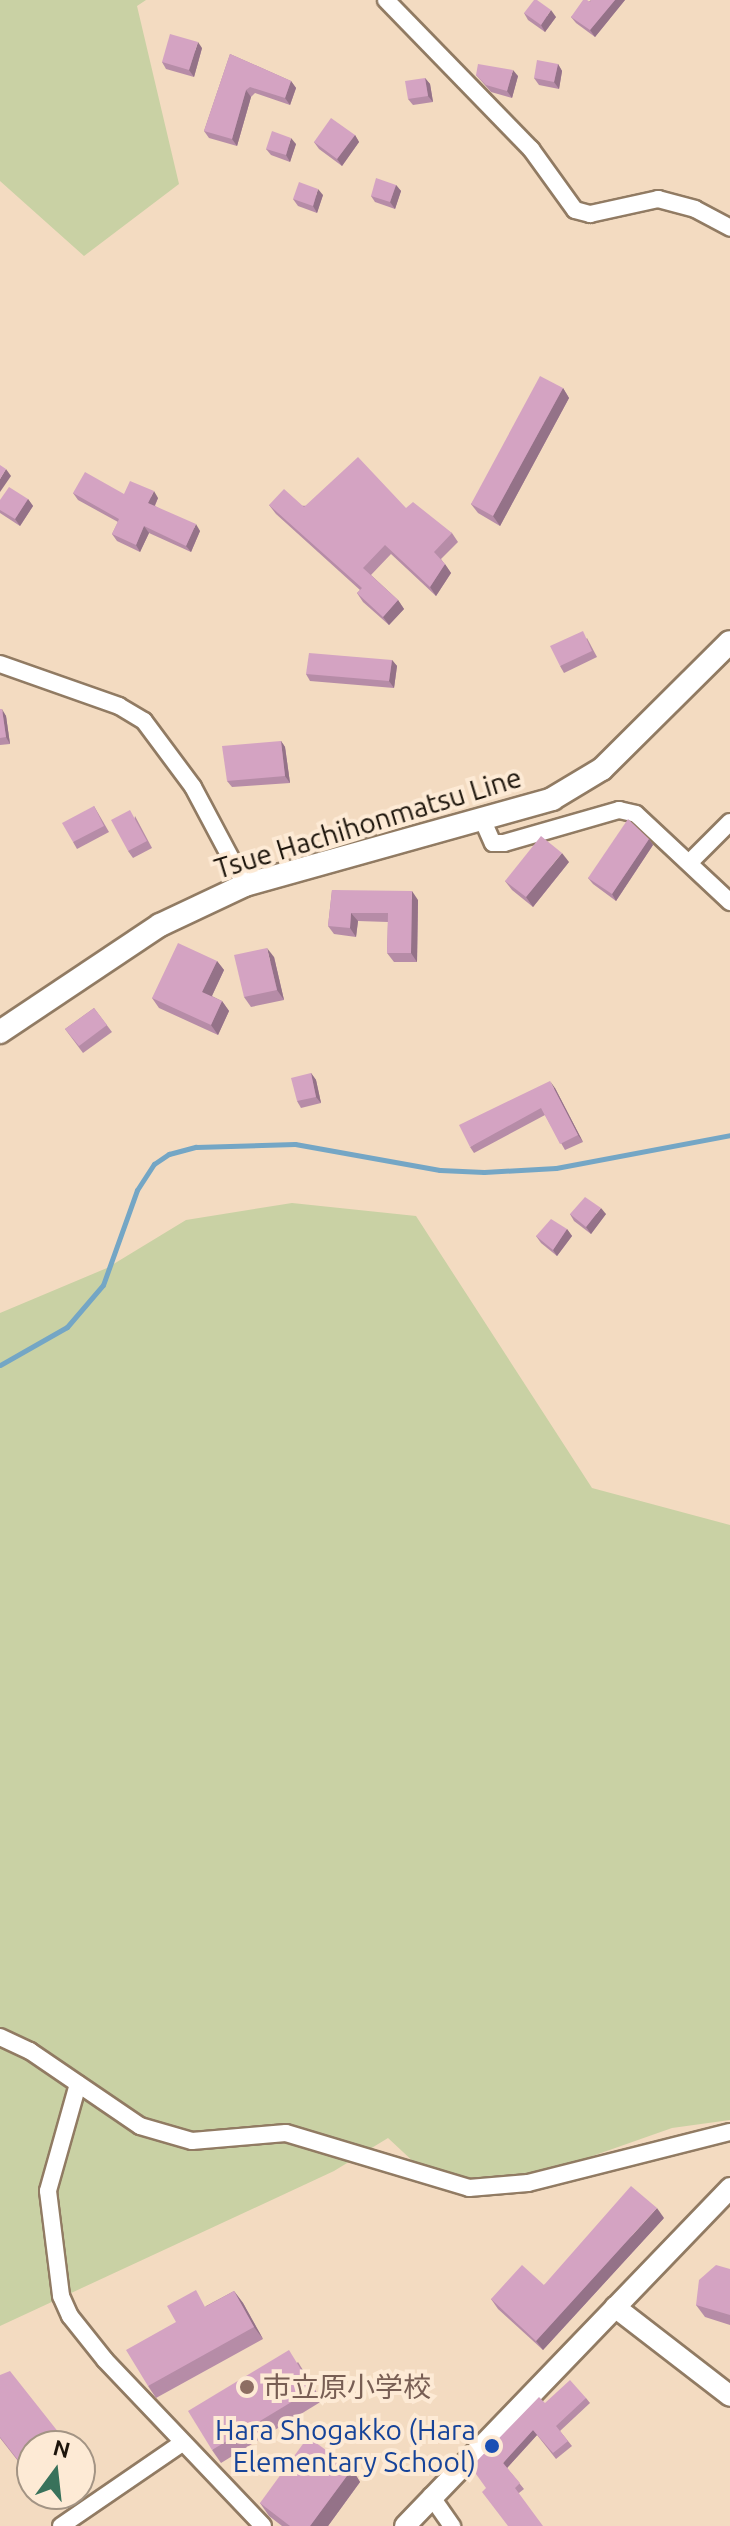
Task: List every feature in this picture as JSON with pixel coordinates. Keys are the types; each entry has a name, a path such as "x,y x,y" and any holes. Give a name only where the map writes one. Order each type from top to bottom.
{"main road":[{"name":"Tsue Hachihonmatsu Line","path":"0,1032 160,925 245,885 483,821 552,799 602,769 730,642"}],"street":[{"path":"386,0 531,149 575,210 590,214 658,199 695,209 730,228"},
{"path":"0,664 119,706 144,721 193,787 245,885"},
{"path":"483,821 493,843 504,843 619,810 636,814 730,902"},
{"path":"689,863 730,822"},
{"path":"0,2037 140,2126 192,2141 286,2133 469,2188 528,2183 730,2132"},
{"path":"78,2084 48,2191 61,2296 105,2360 263,2526"},
{"path":"405,2526 730,2188"},
{"path":"615,2307 730,2396"},
{"path":"61,2526 182,2443"},
{"path":"431,2496 452,2526"}],"green space":[{"path":"0,0 146,0 137,6 179,184 84,256 0,181"},
{"path":"292,1203 416,1216 592,1488 730,1525 730,2120 672,2128 513,2184 432,2179 388,2138 334,2171 0,2326 0,1313 107,1268 186,1220"}],"building":[{"path":"534,0 551,10 541,25 524,13"},
{"path":"583,0 615,0 590,30 571,17"},
{"path":"170,34 198,42 189,70 162,62"},
{"path":"230,54 291,81 285,98 250,87 246,90 232,139 204,131"},
{"path":"537,60 558,64 554,82 534,78"},
{"path":"478,64 513,70 507,91 486,85 476,75"},
{"path":"425,78 428,96 408,99 405,81"},
{"path":"331,118 355,135 337,159 314,142"},
{"path":"272,131 291,138 286,155 266,149"},
{"path":"376,178 396,185 390,202 371,196"},
{"path":"299,182 318,189 313,206 293,199"},
{"path":"540,376 563,388 493,516 471,504"},
{"path":"358,457 406,508 413,502 452,533 434,552 445,564 430,587 385,545 363,568 398,600 383,617 357,593 362,588 269,505 284,489 304,507"},
{"path":"0,465 6,469 0,479"},
{"path":"85,472 124,494 130,481 154,491 148,503 196,524 186,546 144,526 136,545 112,534 119,519 73,493"},
{"path":"9,487 28,499 15,519 0,510 0,500"},
{"path":"583,631 592,651 560,666 550,646"},
{"path":"309,653 392,660 389,681 306,674"},
{"path":"0,709 6,737 0,738"},
{"path":"281,741 285,776 227,781 222,746"},
{"path":"94,806 104,826 73,842 62,823"},
{"path":"130,810 147,841 128,851 111,820"},
{"path":"628,819 649,839 612,894 588,878"},
{"path":"541,836 562,853 526,897 505,881"},
{"path":"332,890 412,891 411,953 387,953 388,913 351,913 350,928 328,926"},
{"path":"178,943 217,961 202,992 222,1001 211,1025 152,998"},
{"path":"267,948 277,990 244,997 234,955"},
{"path":"94,1008 107,1025 79,1046 65,1029"},
{"path":"311,1073 316,1097 297,1101 291,1078"},
{"path":"550,1081 578,1135 560,1144 541,1108 470,1147 459,1125"},
{"path":"585,1197 601,1208 586,1227 570,1214"},
{"path":"551,1219 567,1229 553,1250 536,1236"},
{"path":"631,2186 657,2208 536,2341 491,2299 522,2265 544,2285"},
{"path":"716,2265 730,2269 730,2315 696,2305 699,2280"},
{"path":"196,2290 205,2307 234,2291 254,2327 148,2386 126,2350 176,2322 167,2306"},
{"path":"289,2350 313,2389 212,2450 188,2411"},
{"path":"10,2371 57,2430 16,2430 16,2457 0,2437 0,2375"},
{"path":"570,2380 586,2398 556,2426 568,2441 553,2453 533,2430 503,2463 520,2483 515,2488 543,2526 508,2526 482,2492 486,2488 471,2467 539,2397 545,2403"},
{"path":"308,2437 352,2469 310,2526 290,2526 260,2503"}],"waterway":[{"path":"0,1365 67,1327 103,1285 137,1190 154,1164 169,1154 196,1147 295,1144 440,1170 484,1172 556,1168 730,1135"}],"place":[{"name":"市立原小学校","path":"247,2387"},
{"name":"Hara Shogakko (Hara Elementary School)","path":"492,2446"}]}
